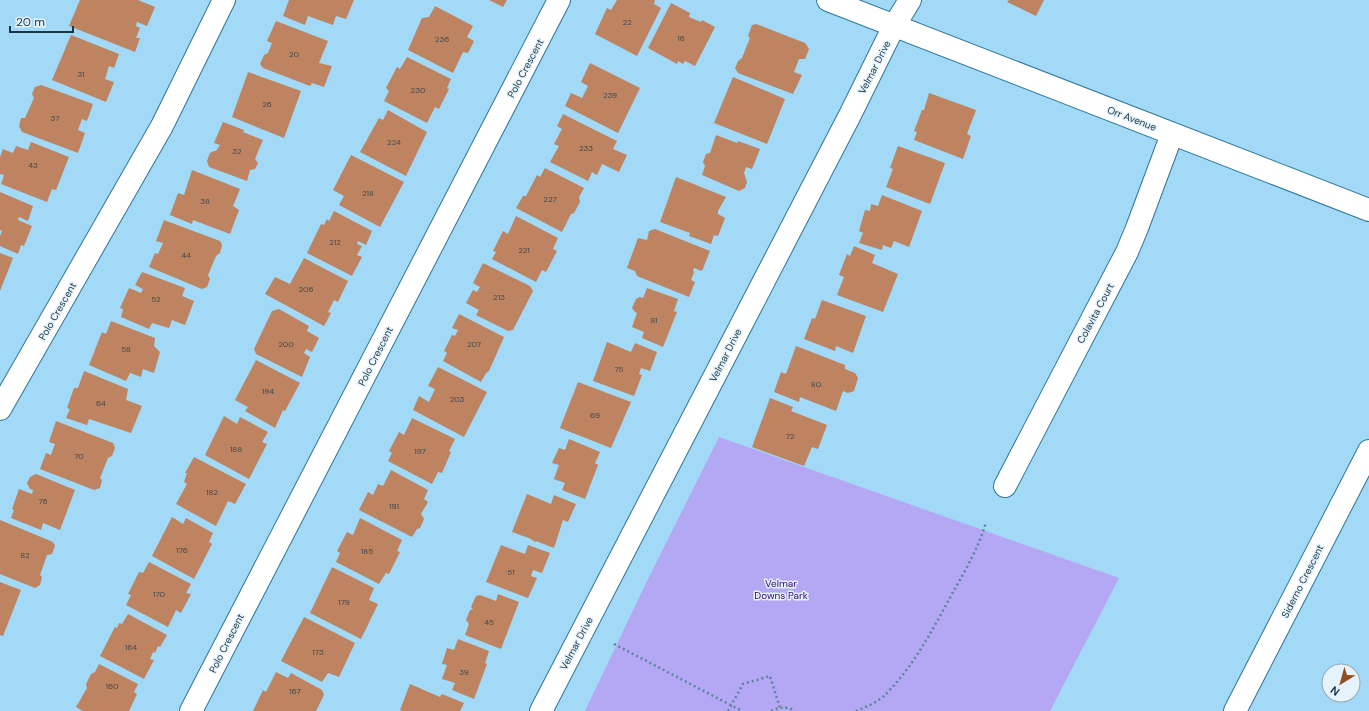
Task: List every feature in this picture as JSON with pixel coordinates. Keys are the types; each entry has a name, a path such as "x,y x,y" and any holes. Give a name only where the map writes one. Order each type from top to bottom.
{"street":[{"name":"Polo Crescent","path":"0,409 162,126 224,0"},
{"name":"Polo Crescent","path":"191,711 559,0"},
{"name":"Orr Avenue","path":"828,0 1369,210"},
{"name":"Velmar Drive","path":"541,711 850,115 894,26 910,0"},
{"name":"Colavita Court","path":"1005,486 1127,252 1172,134"},
{"name":"Siderno Crescent","path":"1235,711 1369,451"}],"path":[{"path":"856,711 884,696 901,677 927,639 962,575 982,534 986,522"},
{"path":"614,644 742,711"},
{"path":"728,711 743,684 770,676 780,708"},
{"path":"771,711 780,708 787,708 796,711"}],"green space":[{"name":"Velmar Downs Park","path":"719,437 1119,578 1050,711 585,711 648,579"}],"building":[{"path":"80,0 138,0 155,7 147,26 137,22 136,26 140,28 136,38 140,38 135,52 69,26"},
{"path":"289,0 354,0 346,19 336,16 333,25 308,16 305,25 283,16"},
{"path":"489,0 507,0 503,7"},
{"path":"617,0 655,0 654,4 661,8 637,56 595,34 607,8 611,10"},
{"path":"1009,0 1044,0 1036,16 1007,2"},
{"path":"671,3 690,13 689,17 701,22 702,20 715,27 695,66 685,61 683,64 678,61 677,64 648,48"},
{"path":"435,6 473,26 467,37 474,41 468,53 463,52 453,73 408,50 422,18 429,17"},
{"path":"276,21 328,41 319,63 332,66 324,87 312,83 310,86 263,68 260,64 264,55 268,53 272,43 267,41"},
{"path":"756,24 805,43 809,49 805,59 799,59 794,72 802,75 793,94 738,73 735,68 738,61 742,58 750,38 748,36 752,25"},
{"path":"71,35 119,54 114,68 109,66 105,79 114,82 106,102 52,80"},
{"path":"407,57 451,79 447,88 449,89 439,109 435,107 427,123 384,101 389,91 386,88 397,67 400,69"},
{"path":"590,63 640,88 618,133 565,106 571,93 582,98 588,86 581,82"},
{"path":"248,72 301,91 284,138 232,117"},
{"path":"733,77 785,99 767,144 714,123"},
{"path":"41,85 93,104 87,121 82,119 78,130 85,133 78,153 22,132 19,126 21,118 25,118 34,98 32,94 35,87"},
{"path":"929,93 976,110 967,134 971,136 963,159 914,140 917,132 914,131 922,110 924,110"},
{"path":"388,110 427,132 406,176 360,152 379,118 383,120"},
{"path":"563,114 617,141 613,149 627,155 619,172 602,164 597,175 592,172 588,181 550,162 559,146 554,144 562,129 557,126"},
{"path":"223,122 244,130 243,132 263,140 255,159 258,163 255,169 250,170 247,181 209,167 207,161 210,153 216,151 220,145 214,143"},
{"path":"716,135 737,143 738,141 760,149 752,169 746,167 744,173 747,182 745,188 739,191 702,175 705,166 703,162 706,154 710,153"},
{"path":"31,142 69,157 56,190 52,189 47,202 1,184 4,175 0,174 0,157 3,149 13,153 16,146 28,150"},
{"path":"898,146 945,163 930,204 886,187 893,169 890,168"},
{"path":"351,155 404,182 380,227 339,205 344,196 333,190"},
{"path":"545,168 584,188 579,197 580,202 574,213 571,214 562,232 516,208 523,196 526,196 537,175 540,177"},
{"path":"192,170 240,189 233,206 239,210 230,234 193,220 192,224 170,215 178,193 184,195"},
{"path":"676,177 726,197 718,211 718,214 725,218 718,236 714,235 711,244 689,236 690,233 660,222"},
{"path":"0,192 33,206 28,221 19,217 18,220 32,226 24,246 21,245 18,254 0,246 0,236 2,231 0,230"},
{"path":"882,195 922,211 909,247 894,241 891,248 883,245 882,250 859,243 863,233 859,231 865,210 870,211 871,204 878,206"},
{"path":"334,211 372,231 366,245 358,241 357,244 362,246 357,255 362,257 352,276 307,253 321,224 324,225 327,219 329,221"},
{"path":"516,216 558,238 553,249 557,251 546,272 542,270 536,282 492,259 496,252 493,251 503,231 508,234"},
{"path":"164,220 220,241 222,245 220,253 216,256 208,275 210,279 207,287 202,289 149,267 155,253 158,254 163,243 156,241"},
{"path":"655,229 710,251 702,271 694,268 691,280 695,282 689,297 637,276 635,271 627,268 638,238 647,240 649,231"},
{"path":"854,246 875,255 872,263 898,274 883,312 837,295 844,277 839,275 847,254 850,256"},
{"path":"0,253 13,258 0,291"},
{"path":"304,258 348,281 338,302 334,300 328,312 331,313 324,326 265,294 275,277 290,284"},
{"path":"483,263 530,286 533,291 513,330 508,331 476,315 479,310 466,303 473,290 477,292 480,287 473,283"},
{"path":"142,272 185,288 182,296 194,301 185,325 172,320 169,328 152,323 149,329 121,317 123,309 120,308 129,288 141,293 143,289 135,285"},
{"path":"647,288 678,299 674,311 677,312 663,347 642,338 644,332 632,327 637,313 632,308 636,299 640,297 643,298"},
{"path":"822,300 866,316 853,353 836,346 835,351 804,339 812,318 815,319"},
{"path":"279,309 309,326 307,331 319,338 312,352 306,349 304,353 310,357 302,377 256,354 254,349 272,311"},
{"path":"459,314 504,337 489,371 486,373 481,382 443,361 447,353 444,351 452,335 455,336 458,330 452,328"},
{"path":"111,321 155,338 154,346 160,352 154,373 143,369 141,377 130,373 126,381 89,365 102,332 106,334"},
{"path":"607,342 631,352 635,343 657,352 650,371 641,368 639,374 642,375 634,396 593,381"},
{"path":"796,346 845,365 845,369 855,373 858,378 854,391 848,393 843,391 836,411 800,397 799,402 774,392 781,372 786,374"},
{"path":"256,360 300,383 285,411 283,410 275,428 245,411 248,407 235,400"},
{"path":"438,367 487,392 464,437 413,410 419,396 429,402 435,389 428,386"},
{"path":"84,371 128,389 126,400 142,406 131,433 89,419 87,425 66,418 70,409 67,408 74,388 78,388"},
{"path":"578,382 631,402 611,448 560,428"},
{"path":"770,398 793,407 791,411 827,425 818,449 812,447 804,466 752,447"},
{"path":"224,416 237,424 240,417 268,432 262,442 267,444 249,479 205,455"},
{"path":"412,418 455,439 449,451 451,452 442,473 438,472 432,484 388,461 392,453 389,451 399,432 404,435"},
{"path":"56,421 113,443 115,448 112,456 108,458 100,478 102,480 100,488 94,490 40,469 46,453 51,455 55,444 49,442"},
{"path":"569,439 600,452 595,463 598,465 585,499 562,490 565,483 554,479 559,465 552,463 559,448 565,450"},
{"path":"194,457 246,484 235,504 228,501 216,526 176,504 187,484 184,482 187,473 185,473"},
{"path":"391,470 428,490 424,499 428,502 421,514 424,519 420,528 417,529 412,537 359,510 368,492 373,495 378,484 383,486"},
{"path":"36,474 75,490 60,530 43,523 41,530 11,518 14,510 12,509 19,489 32,494 33,490 30,489 27,483 30,477"},
{"path":"527,494 551,504 554,495 576,504 568,522 563,520 554,548 512,532"},
{"path":"172,517 183,524 186,518 213,533 209,542 212,544 194,579 152,556"},
{"path":"360,518 402,540 397,551 400,552 389,574 386,573 379,584 336,562 340,553 337,551 347,532 353,535"},
{"path":"0,520 53,542 55,546 52,554 47,555 40,575 42,577 40,585 35,588 0,574"},
{"path":"501,545 525,554 528,545 550,553 542,573 533,570 531,576 537,578 528,598 486,582"},
{"path":"149,562 191,584 186,593 191,594 181,613 176,610 168,627 126,605 131,595 128,594 139,572 143,573"},
{"path":"332,567 374,588 369,600 378,604 361,639 310,613"},
{"path":"0,582 21,590 3,636 0,635"},
{"path":"498,594 519,602 501,649 465,635 469,624 466,620 470,610 473,609 471,607 476,596 480,595 496,601"},
{"path":"128,614 167,635 160,647 158,646 155,653 153,652 150,659 154,660 144,679 100,656 115,627 117,628 119,623 122,624"},
{"path":"304,617 355,643 339,677 328,673 322,682 281,661"},
{"path":"458,639 489,651 485,663 487,664 474,699 452,690 455,683 442,679 447,665 442,664 447,648 454,650"},
{"path":"99,664 138,684 134,692 137,694 129,711 83,711 76,707 87,688 86,684 91,674 95,672"},
{"path":"276,672 288,678 291,673 322,690 324,695 316,711 253,711 263,690 266,692"},
{"path":"410,684 440,697 442,694 464,703 460,711 400,710"}]}
